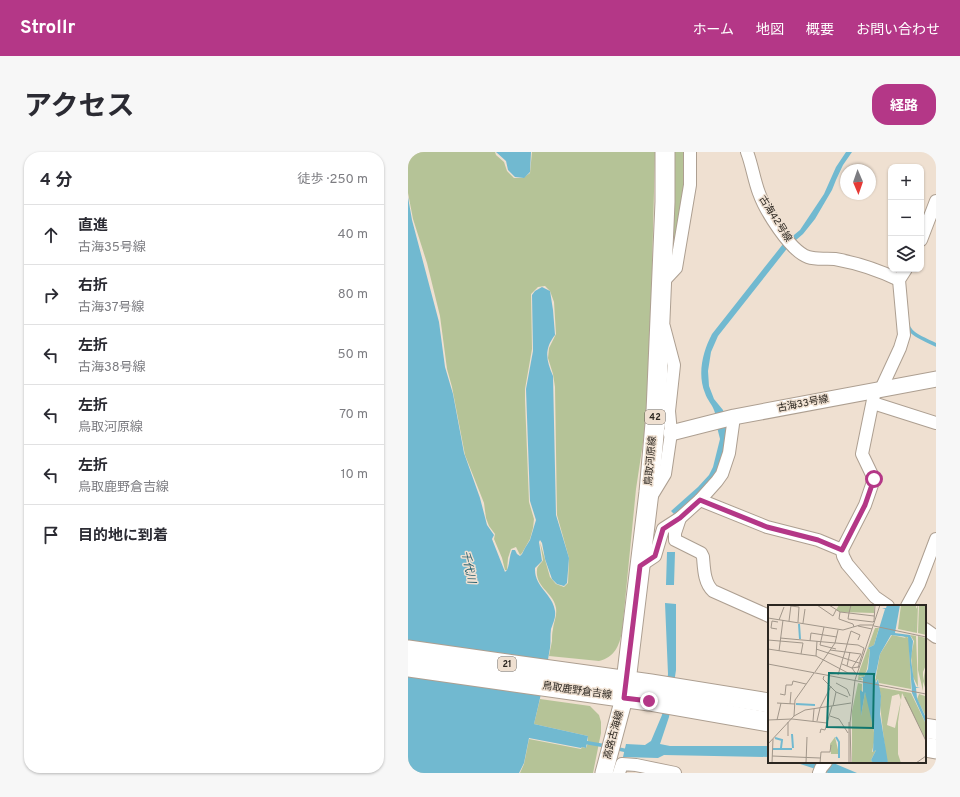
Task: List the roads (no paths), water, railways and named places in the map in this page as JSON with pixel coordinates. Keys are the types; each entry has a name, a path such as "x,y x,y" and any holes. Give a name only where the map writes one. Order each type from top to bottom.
{"main road":[{"name":"鳥取河原線","path":"625,689 647,505 656,412 662,283 665,152"},
{"name":"鳥取鹿野倉吉線","path":"408,650 604,686 662,695 768,703"},
{"name":"鳥取鹿野倉吉線","path":"408,667 604,686"},
{"name":"高路古海線","path":"604,773 625,689"},
{"name":"鳥取鹿野倉吉線","path":"662,695 768,722"},
{"path":"926,728 936,730"},
{"path":"926,747 936,749"}],"street":[{"path":"662,283 676,268 690,185 690,152"},
{"name":"古海42号線","path":"747,152 764,206 783,236 796,250 808,257 835,259 880,270 899,280"},
{"path":"923,236 936,201"},
{"path":"884,605 872,602 847,564 842,550 865,505 874,479 862,454 876,394 900,348 904,335 899,280 904,272"},
{"path":"647,505 665,474 671,433 669,411 674,365 660,313"},
{"name":"古海33号線","path":"671,433 734,417 876,394 936,379"},
{"path":"876,394 936,423"},
{"path":"640,566 655,556 663,529 680,518 700,500 722,474 729,453 734,417"},
{"path":"700,500 767,527 818,540 842,550"},
{"path":"680,518 674,533 675,540 701,553 703,557 707,584 710,589 713,592 768,616"},
{"path":"908,605 919,584 936,539"},
{"path":"926,630 936,636"},
{"path":"819,773 825,763"},
{"path":"623,770 636,764 675,773"}],"water":[{"path":"496,152 531,152 530,172 524,178 515,177 508,170 506,161"},
{"path":"846,152 852,152 844,164 840,164 840,171 832,190 815,219 803,234 789,246 718,336 711,352 708,371 709,386 714,399 723,410 727,428 725,452 713,481 676,516 671,511 709,475 713,467 720,439 714,415 715,413 706,396 701,378 704,355 712,334 783,244 800,230 824,194 836,167"},
{"name":"千代川","path":"408,197 412,220 439,322 445,367 453,394 464,453 480,498 487,525 494,535 492,539 505,572 508,567 512,550 515,550 520,556 522,554 530,540 536,520 530,501 526,389 533,351 532,295 535,291 542,287 550,291 555,335 549,345 547,355 553,376 556,515 569,558 567,583 564,586 557,584 552,579 540,540 542,561 535,568 535,575 554,605 555,614 551,629 547,667 534,724 588,736 586,748 529,738 524,763 519,773 408,773"},
{"path":"667,552 675,552 674,585 666,585"},
{"path":"665,603 676,604 676,670 669,717 660,744 670,746 768,746 768,757 664,755 658,758 623,757 626,744 645,745 651,741 662,715 668,674"},
{"path":"797,763 833,763 857,773 828,773"}],"waterway":[{"path":"908,326 916,335 936,345"},
{"path":"583,742 606,746"},
{"path":"614,748 628,751"}]}
